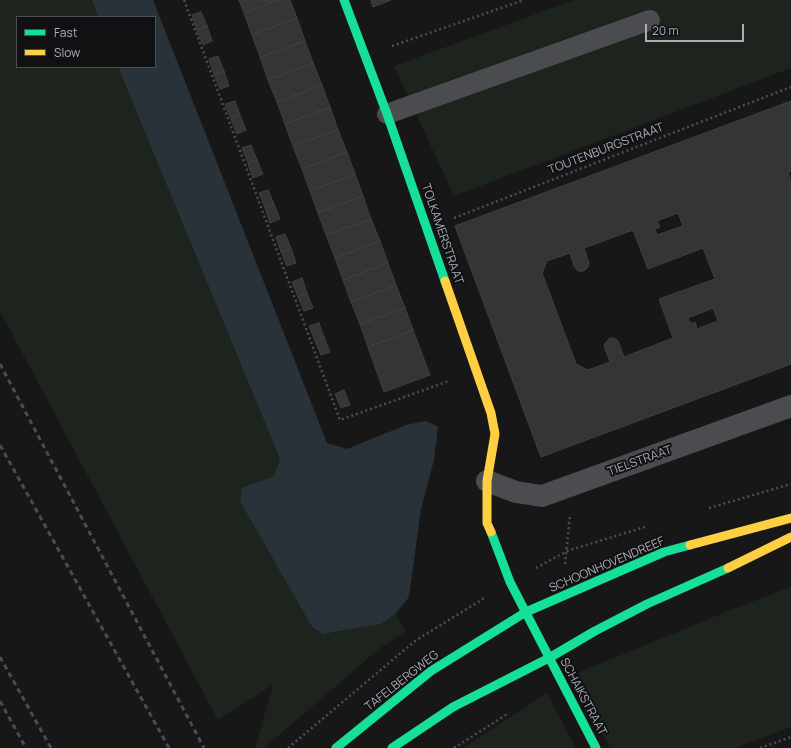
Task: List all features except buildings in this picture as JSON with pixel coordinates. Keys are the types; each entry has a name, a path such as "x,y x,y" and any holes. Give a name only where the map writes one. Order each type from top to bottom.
{"street":[{"name":"TOLKAMERSTRAAT","path":"344,0 387,114 491,413 495,434 487,481 487,522 510,582 526,612"},
{"name":"TIELSTRAAT","path":"487,481 516,492 542,496 791,406"},
{"name":"SCHOONHOVENDREEF","path":"526,612 664,552 791,518"},
{"path":"392,748 453,706 549,658 595,631 646,604 733,566 791,537"},
{"name":"SCHAIKSTRAAT","path":"526,612 596,748"},
{"name":"TAFELBERGWEG","path":"336,748 431,671 526,612"}],"lane":[{"path":"387,114 650,20"}],"path":[{"path":"184,0 340,420 475,370"},
{"path":"365,55 524,0"},
{"name":"TOUTENBURGSTRAAT","path":"427,228 791,87"},
{"path":"760,748 791,737"}],"shaded area":[{"path":"0,0 92,0 98,16 16,16 16,68 118,68 280,459 274,476 242,488 312,627 324,634 381,624 395,614 406,631 379,649 264,748 255,748 273,685 218,720 0,311"},
{"path":"92,0 153,0 327,443 347,449 406,425 426,421 438,427 434,460 421,509 409,597 395,614 381,624 323,634 312,627 240,501 242,488 274,476 280,459 118,68 156,68 156,16 98,16"},
{"path":"574,0 791,0 791,68 454,196 394,66"},
{"path":"791,587 791,727 736,748 610,748 575,683 580,672 733,609"},
{"path":"547,693 576,748 463,748"}],"railway":[{"path":"0,364 204,748"},
{"path":"0,445 169,748"},
{"path":"0,657 51,748"},
{"path":"0,701 26,748"}],"traffic: fast":[{"path":"344,0 387,114 445,281"},
{"path":"491,532 510,582 596,748"},
{"path":"336,748 431,671 526,612 664,552 690,545"},
{"path":"392,748 453,707 549,658 595,631 647,604 728,568"}],"traffic: slow":[{"path":"445,281 491,413 495,434 487,481 487,523 491,532"},
{"path":"690,545 791,518"},
{"path":"728,568 791,537"}]}
